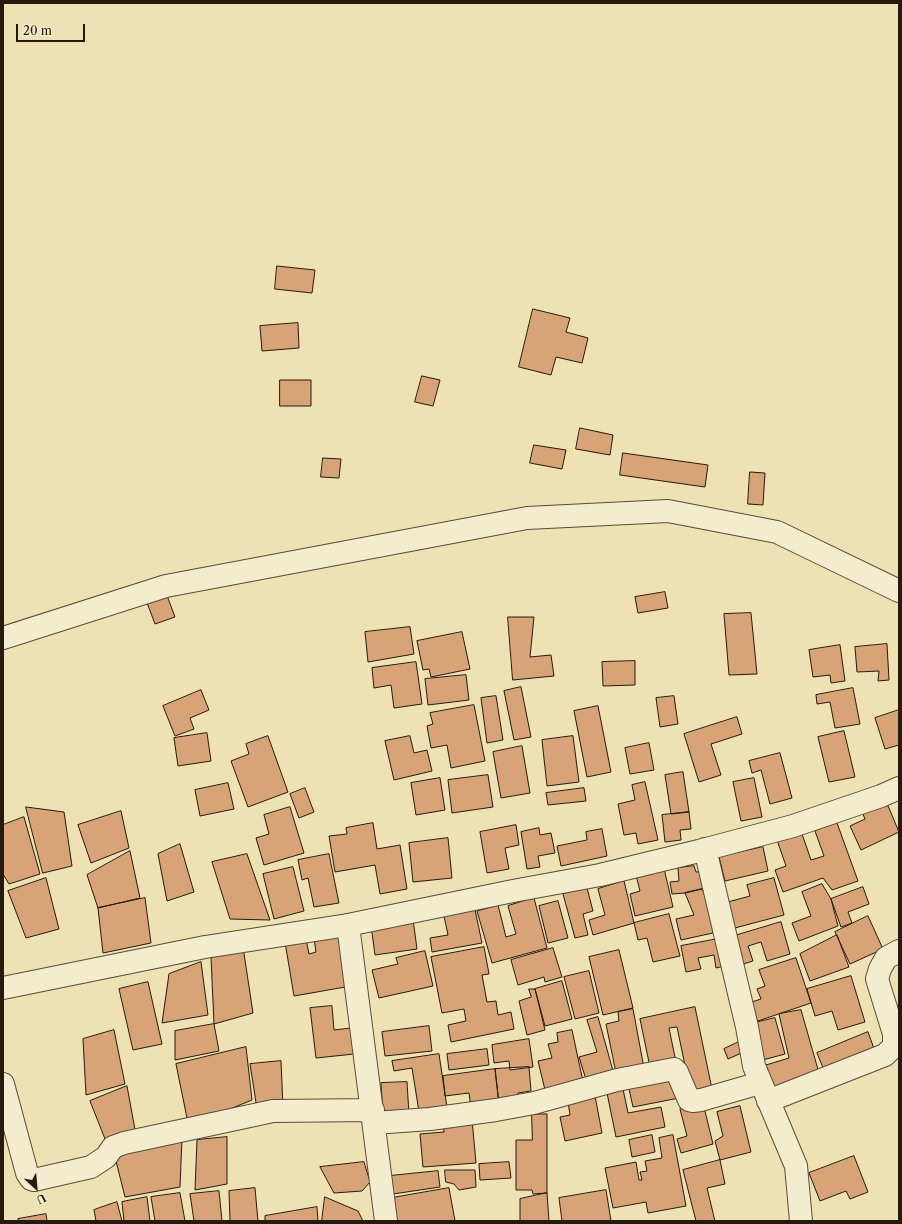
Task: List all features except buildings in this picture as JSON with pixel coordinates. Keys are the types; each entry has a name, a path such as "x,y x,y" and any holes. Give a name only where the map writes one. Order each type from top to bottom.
{"street":[{"path":"3,638 166,586 527,518 668,511 777,532 899,591"},
{"path":"3,988 205,948 348,925 513,891 600,875 793,826 881,796 899,788"},
{"path":"705,849 754,1066 796,1166 801,1221"},
{"path":"348,925 374,1117 386,1221"},
{"path":"3,1084 27,1174 30,1179 34,1180 91,1167 106,1157 113,1147 124,1143 273,1112 430,1119 503,1109 534,1103 617,1080 674,1069 677,1072 689,1100 693,1101 764,1092 885,1055 894,1046 894,1034 877,979 886,958 899,951"}]}
